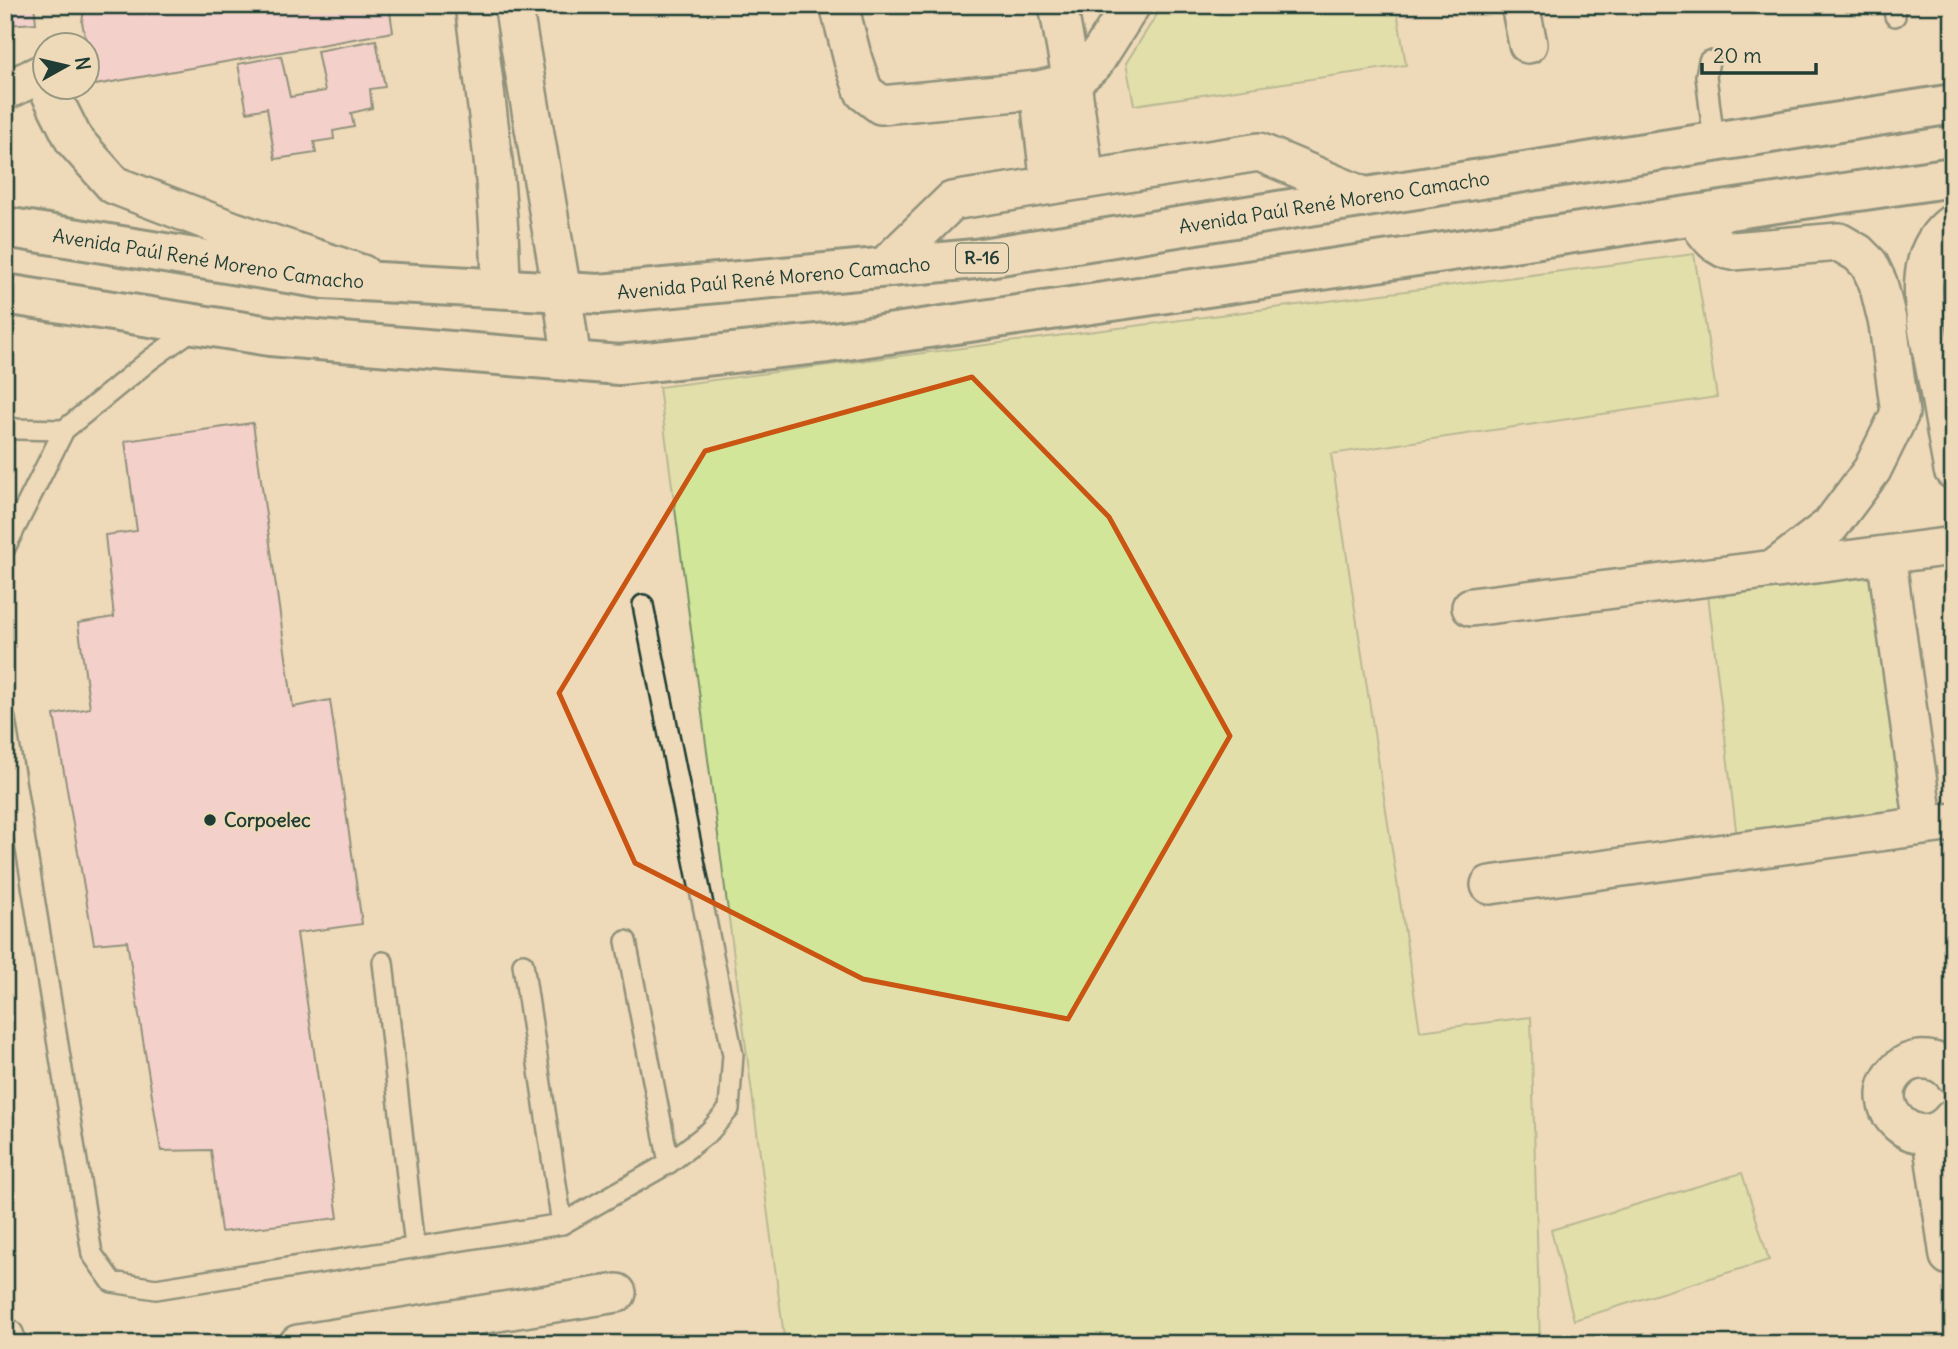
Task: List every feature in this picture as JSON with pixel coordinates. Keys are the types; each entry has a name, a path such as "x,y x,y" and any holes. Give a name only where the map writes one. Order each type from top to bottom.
{"main road":[{"name":"Avenida Paúl René Moreno Camacho","path":"5,227 324,279 600,294 975,259 1953,104"},
{"path":"5,294 270,336 619,366 827,343 1953,177"}],"street":[{"path":"474,5 501,240 502,289"},
{"path":"513,5 572,361"},
{"path":"839,5 864,92 881,105 1056,86 1094,63 1131,5"},
{"path":"1058,5 1056,86 1068,183"},
{"path":"1520,5 1528,44"},
{"path":"5,91 32,78"},
{"path":"55,102 74,140 114,185 234,231 387,282"},
{"path":"884,268 952,201 1259,152 1366,197"},
{"path":"1693,215 1723,250 1839,242 1847,245 1858,253 1874,274 1888,324 1900,412 1872,470 1830,526 1774,569"},
{"path":"1953,223 1941,234 1926,267 1924,318 1953,470"},
{"path":"1888,324 1924,318"},
{"path":"1471,607 1953,547"},
{"path":"1490,885 1938,824 1886,555"},
{"path":"1949,1256 1942,1126 1918,1134 1906,1129 1896,1121 1889,1110 1887,1098 1888,1085 1894,1074 1903,1065 1915,1060 1938,1063 1953,1074"},
{"path":"298,1344 617,1293"},
{"path":"5,1337 6,1344"}],"lane":[{"path":"1709,61 1706,76 1714,142"},
{"path":"5,548 64,430 151,359 199,325"},
{"path":"5,426 16,429 64,430"},
{"path":"5,719 92,1254 112,1282 156,1289 562,1224 669,1163 710,1131 729,1109 733,1055 643,605"},
{"path":"626,941 669,1163"},
{"path":"383,962 415,1247"},
{"path":"523,964 562,1224"}],"highlighted area":[{"path":"972,377 1109,517 1230,736 1068,1019 863,979 635,863 559,693 705,451"}],"green space":[{"path":"1163,5 1396,5 1406,65 1134,105 1126,63"},
{"path":"1694,254 1717,397 1331,454 1420,1031 1531,1017 1540,1344 785,1344 659,387"},
{"path":"1876,565 1911,812 1737,838 1707,586"},
{"path":"1742,1173 1769,1260 1574,1320 1551,1230"}],"building":[{"path":"5,5 34,5 36,23 5,25"},
{"path":"85,5 389,5 393,32 102,84 102,32 84,32 82,22"},
{"path":"421,5 454,5 440,11"},
{"path":"376,40 385,87 370,89 372,108 351,113 354,127 333,131 334,139 314,142 316,153 275,159 267,108 247,112 238,64 281,56 290,97 325,91 317,51"},
{"name":"Corpoelec","path":"253,423 293,707 330,700 362,924 297,933 338,1218 221,1232 211,1150 161,1151 127,941 94,944 54,715 90,708 78,623 114,617 105,535 137,531 125,441"}],"place":[{"name":"Corpoelec","path":"210,820"}]}
